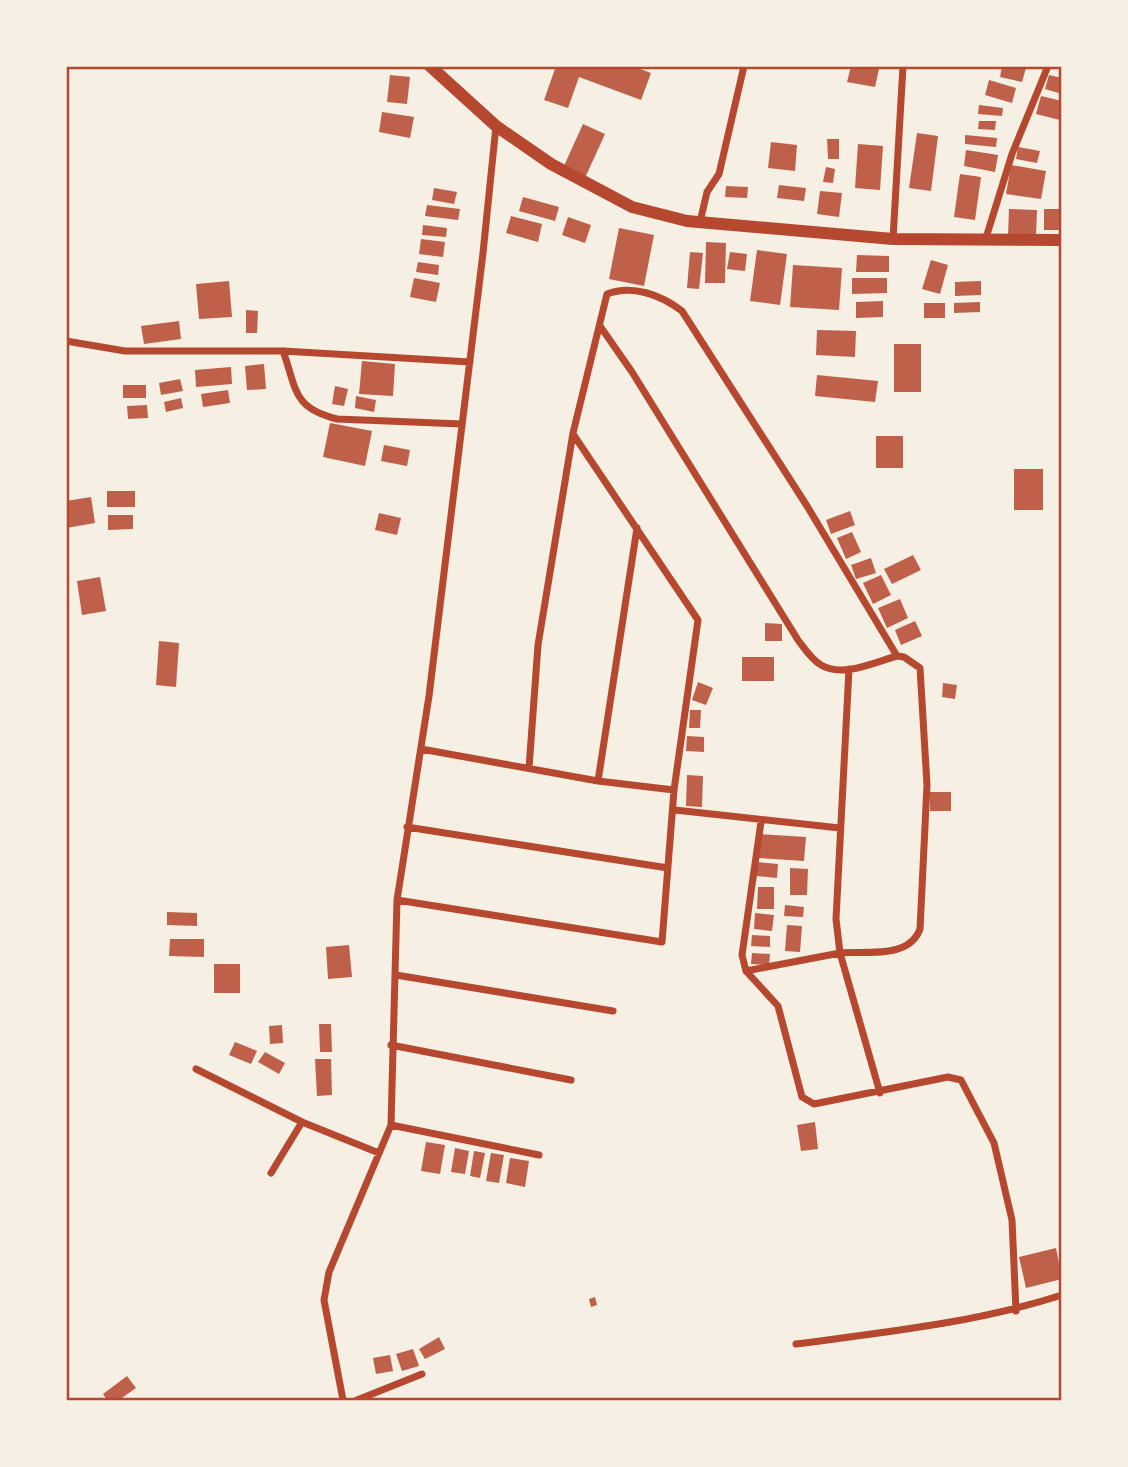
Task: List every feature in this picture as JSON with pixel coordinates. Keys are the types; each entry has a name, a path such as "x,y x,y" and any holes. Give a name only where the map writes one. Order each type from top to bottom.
{"street":[{"path":"430,66 496,126 551,163 621,202 699,222 893,239 985,242 1062,240"},
{"path":"699,222 706,192 719,174 744,66"},
{"path":"893,239 903,66"},
{"path":"985,242 1012,154 1048,66"},
{"path":"343,1401 324,1300 329,1272 391,1125 391,1045 396,975 397,900 421,748 470,362 496,126"},
{"path":"529,768 538,645 573,433 607,294 620,289 659,296 682,311 807,506 897,656"},
{"path":"600,326 781,609 798,640 820,664 832,669 849,669 897,656 904,657 920,668 927,785 920,929 913,942 899,950 840,953 746,971"},
{"path":"66,341 125,351 283,351 470,362"},
{"path":"283,351 300,402 321,415 337,419 462,424"},
{"path":"397,900 662,942 675,810 674,790 698,620 573,433"},
{"path":"598,781 637,527"},
{"path":"849,669 836,919 840,953 880,1093"},
{"path":"421,748 598,781 674,790"},
{"path":"675,810 761,822 840,828"},
{"path":"761,822 743,954 746,971 778,1006 802,1097 814,1104 880,1093 948,1077 961,1080 994,1143 1012,1220 1016,1311"},
{"path":"407,827 668,868"},
{"path":"396,975 613,1011"},
{"path":"391,1045 571,1080"},
{"path":"196,1069 302,1122 379,1153"},
{"path":"271,1173 302,1122"},
{"path":"391,1125 539,1154"},
{"path":"796,1344 890,1334 1016,1311 1062,1295"},
{"path":"357,1401 422,1374"}],"building":[{"path":"556,66 632,66 651,73 641,100 579,77 568,108 544,100"},
{"path":"851,66 879,69 875,87 847,82"},
{"path":"1002,66 1026,68 1022,82 1000,77"},
{"path":"390,75 410,77 407,104 387,102"},
{"path":"1049,75 1062,78 1062,94 1045,89"},
{"path":"989,80 1016,88 1012,103 985,95"},
{"path":"1041,96 1062,101 1060,120 1036,114"},
{"path":"979,105 1003,108 1002,116 978,114"},
{"path":"382,112 414,117 410,138 379,132"},
{"path":"979,121 996,121 995,130 978,129"},
{"path":"583,124 605,134 585,178 563,168"},
{"path":"917,133 938,136 931,191 909,188"},
{"path":"965,135 997,138 996,147 965,144"},
{"path":"827,139 839,139 839,159 828,159"},
{"path":"771,142 797,145 795,171 768,168"},
{"path":"858,144 883,146 880,190 855,188"},
{"path":"1018,147 1040,151 1037,163 1016,159"},
{"path":"966,150 998,155 995,172 964,166"},
{"path":"1011,165 1046,171 1041,199 1006,194"},
{"path":"826,167 835,169 833,183 823,182"},
{"path":"960,174 981,177 975,220 954,217"},
{"path":"779,185 806,188 804,201 777,198"},
{"path":"726,186 748,187 747,198 725,197"},
{"path":"434,188 457,192 454,204 432,200"},
{"path":"820,191 842,193 839,217 817,214"},
{"path":"523,197 559,207 555,221 519,211"},
{"path":"427,205 460,209 458,220 425,216"},
{"path":"1009,209 1037,210 1036,237 1008,235"},
{"path":"1044,209 1062,209 1062,230 1044,230"},
{"path":"511,216 542,224 538,242 506,233"},
{"path":"568,217 591,225 585,243 562,235"},
{"path":"423,225 447,228 446,237 422,235"},
{"path":"619,228 654,235 644,286 609,279"},
{"path":"421,239 445,242 443,257 419,254"},
{"path":"706,242 726,243 725,283 705,283"},
{"path":"757,250 787,254 780,305 750,301"},
{"path":"690,252 703,253 699,289 687,288"},
{"path":"730,252 747,254 745,271 727,269"},
{"path":"857,255 889,256 889,272 856,272"},
{"path":"931,260 948,265 940,294 922,289"},
{"path":"418,262 439,265 438,275 416,272"},
{"path":"793,265 842,268 839,310 790,307"},
{"path":"414,278 440,283 436,302 410,297"},
{"path":"852,278 887,278 887,293 852,294"},
{"path":"229,281 232,317 199,319 196,284"},
{"path":"981,281 981,295 955,296 955,282"},
{"path":"883,301 883,317 856,318 856,302"},
{"path":"980,302 980,312 954,313 954,303"},
{"path":"924,303 945,303 945,318 924,318"},
{"path":"246,310 258,311 257,333 246,333"},
{"path":"179,321 181,339 144,344 141,326"},
{"path":"817,330 856,331 855,357 816,355"},
{"path":"894,344 921,344 921,392 894,392"},
{"path":"362,361 395,364 393,396 359,394"},
{"path":"264,364 266,389 247,390 245,366"},
{"path":"231,367 232,384 196,387 195,370"},
{"path":"817,375 878,381 875,402 815,396"},
{"path":"180,379 183,391 161,395 159,383"},
{"path":"123,385 146,385 146,398 123,398"},
{"path":"335,386 348,389 344,406 332,404"},
{"path":"228,390 230,403 203,407 201,394"},
{"path":"356,396 376,400 374,412 355,408"},
{"path":"181,398 183,408 166,412 164,402"},
{"path":"147,405 148,418 128,419 127,406"},
{"path":"330,423 372,431 365,466 323,457"},
{"path":"876,436 903,436 903,468 876,468"},
{"path":"384,445 410,450 407,466 381,461"},
{"path":"1014,469 1043,469 1043,510 1014,510"},
{"path":"107,491 135,491 135,507 107,507"},
{"path":"91,497 95,523 66,528 66,501"},
{"path":"850,511 855,525 831,534 826,520"},
{"path":"379,513 401,518 397,535 375,530"},
{"path":"108,515 133,515 133,529 108,530"},
{"path":"852,532 861,552 846,559 837,538"},
{"path":"913,555 921,570 892,584 884,569"},
{"path":"871,558 876,573 856,579 851,565"},
{"path":"881,575 891,595 873,604 863,583"},
{"path":"100,577 106,611 82,615 77,581"},
{"path":"900,599 908,618 887,628 878,608"},
{"path":"915,621 922,636 901,645 895,630"},
{"path":"765,623 782,624 782,641 765,641"},
{"path":"159,641 179,643 176,687 156,685"},
{"path":"742,657 774,657 774,681 742,681"},
{"path":"698,682 713,688 706,705 692,700"},
{"path":"943,683 957,685 955,699 942,697"},
{"path":"690,710 701,710 700,728 689,728"},
{"path":"687,736 704,737 704,752 686,751"},
{"path":"687,775 703,776 702,807 686,806"},
{"path":"930,792 951,792 951,811 930,811"},
{"path":"760,834 806,837 804,861 759,858"},
{"path":"757,862 778,864 777,878 756,876"},
{"path":"790,868 808,869 807,895 790,895"},
{"path":"758,887 774,887 774,909 757,909"},
{"path":"785,905 804,907 803,917 784,916"},
{"path":"167,912 197,913 197,926 167,925"},
{"path":"755,913 774,915 772,931 754,929"},
{"path":"787,925 802,926 800,952 785,951"},
{"path":"752,935 770,936 770,947 751,946"},
{"path":"170,939 204,939 204,957 169,956"},
{"path":"349,945 352,977 328,979 326,947"},
{"path":"752,953 770,954 769,965 751,964"},
{"path":"214,964 240,964 240,993 214,993"},
{"path":"319,1024 331,1024 332,1052 320,1052"},
{"path":"282,1025 283,1043 270,1044 269,1026"},
{"path":"235,1042 257,1051 251,1064 229,1055"},
{"path":"265,1052 285,1063 279,1074 258,1062"},
{"path":"315,1059 331,1059 332,1095 317,1096"},
{"path":"815,1122 818,1149 801,1151 797,1125"},
{"path":"426,1142 445,1145 440,1174 421,1171"},
{"path":"455,1148 469,1151 465,1174 451,1172"},
{"path":"474,1151 485,1153 480,1178 470,1176"},
{"path":"491,1153 504,1155 499,1183 486,1181"},
{"path":"510,1158 529,1161 525,1187 506,1183"},
{"path":"1056,1248 1062,1279 1026,1288 1019,1257"},
{"path":"595,1297 597,1305 591,1307 589,1299"},
{"path":"439,1337 445,1349 425,1359 419,1349"},
{"path":"413,1349 419,1366 402,1371 396,1354"},
{"path":"390,1355 393,1371 376,1374 373,1358"},
{"path":"127,1376 136,1388 119,1400 107,1400 103,1394"}]}
